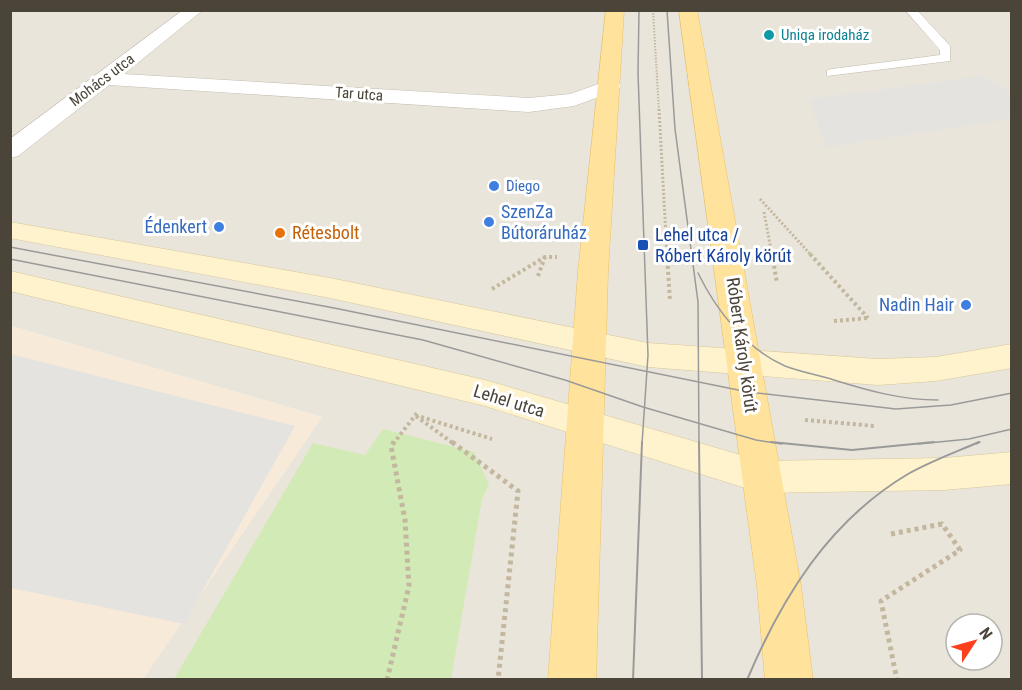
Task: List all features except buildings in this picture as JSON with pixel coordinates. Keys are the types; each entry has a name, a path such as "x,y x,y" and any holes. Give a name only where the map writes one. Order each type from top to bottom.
{"main road":[{"path":"572,680 593,272 611,86 615,10"},
{"name":"Róbert Károly körút","path":"688,10 721,199 740,333 747,364 748,392 780,586 789,680"},
{"path":"10,230 330,288 648,355 878,372 936,369 1011,356"},
{"name":"Lehel utca","path":"10,281 485,393 761,477 944,474 1011,468"}],"street":[{"name":"Mohács utca","path":"10,151 195,10"},
{"name":"Tar utca","path":"104,78 529,105 574,100 611,86"}],"lane":[{"path":"832,73 946,58 946,49 909,10"}],"path":[{"path":"653,10 670,301"},
{"path":"760,199 868,318 834,321"},
{"path":"764,212 777,283"},
{"path":"491,290 545,257 538,276"},
{"path":"416,416 492,439"},
{"path":"387,680 409,586 405,520 391,446 416,416"},
{"path":"416,416 518,491 498,680"},
{"path":"805,420 874,426"},
{"path":"891,534 942,524 960,550 881,601 897,680"}],"shaded area":[{"path":"10,11 1011,11 1011,679 143,679 322,417 11,326"},
{"path":"983,76 1011,93 1011,119 826,147 809,99"},
{"path":"10,326 322,417 143,679 11,679"},
{"path":"10,354 295,426 184,624 11,588"}],"green space":[{"path":"383,429 474,452 489,485 482,499 451,679 174,679 313,443 365,455"}],"tram line":[{"path":"639,10 638,73 647,371"},
{"path":"667,10 675,129 698,302 699,382"},
{"path":"10,247 334,308 647,371"},
{"path":"10,259 423,340 565,380 644,407"},
{"path":"698,273 714,301 734,327 757,350 771,359 791,368 873,391 899,397 938,400"},
{"path":"644,407 647,371"},
{"path":"647,371 699,382"},
{"path":"699,382 748,392 896,409 951,405 1012,393"},
{"path":"699,382 699,423"},
{"path":"642,444 644,407"},
{"path":"644,407 699,423"},
{"path":"699,423 756,440 782,444"},
{"path":"699,423 699,444"},
{"path":"918,444 969,439 1012,429"},
{"path":"633,680 642,442"},
{"path":"699,442 702,680"},
{"path":"771,442 852,450 934,442"},
{"path":"747,680 792,591 811,564 854,514 908,474 979,442"},
{"path":"976,444 980,442"}],"place":[{"name":"Uniqa irodaház","path":"769,35"},
{"name":"Diego","path":"494,186"},
{"name":"SzenZa Bútoráruház","path":"489,222"},
{"name":"Édenkert","path":"219,227"},
{"name":"Rétesbolt","path":"280,233"},
{"name":"Lehel utca / Róbert Károly körút","path":"643,245"},
{"name":"Nadin Hair","path":"966,305"}]}
